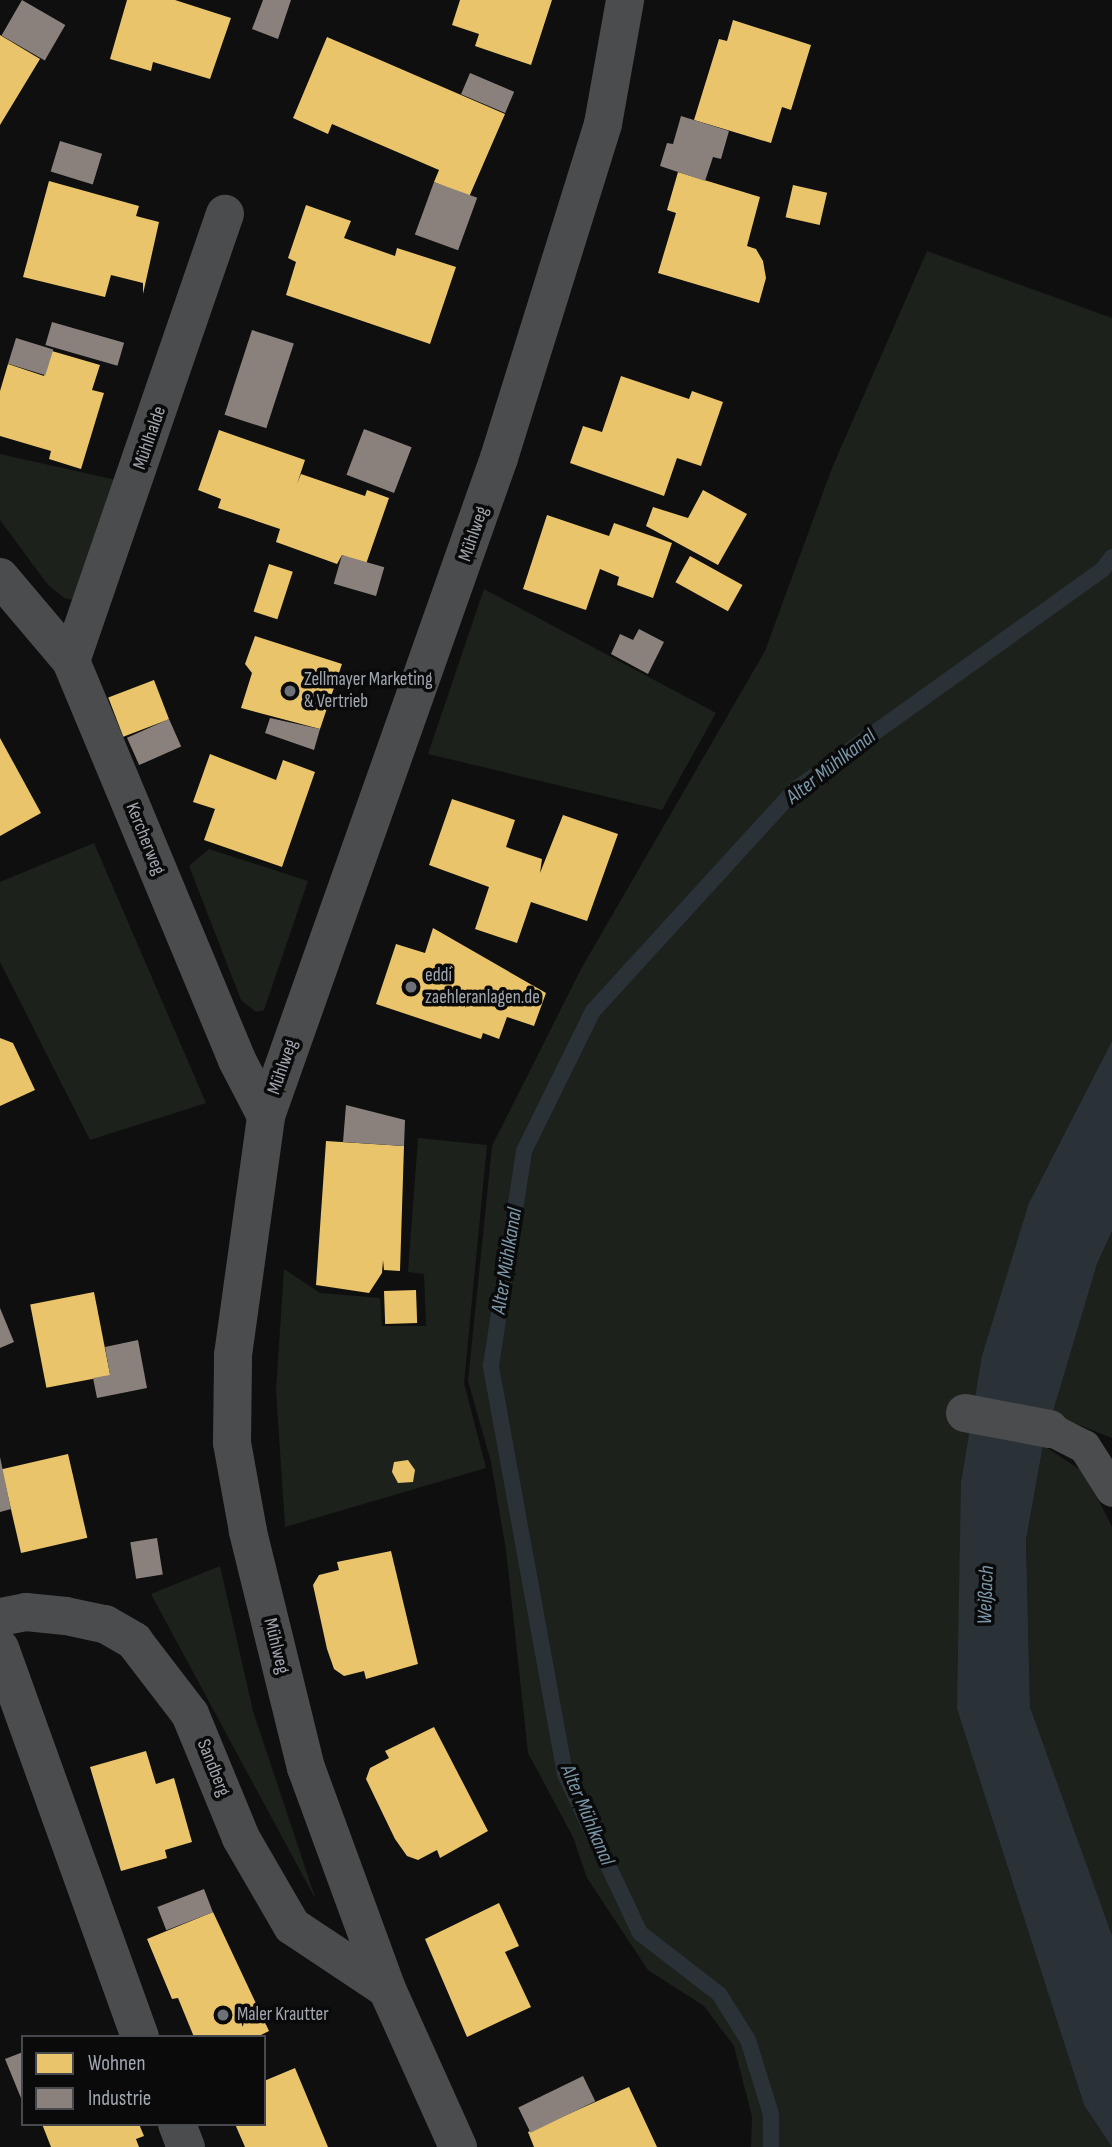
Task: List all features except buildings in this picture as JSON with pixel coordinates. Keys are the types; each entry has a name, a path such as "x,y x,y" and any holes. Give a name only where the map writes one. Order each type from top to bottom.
{"street":[{"name":"Mühlweg","path":"458,2147 387,1989 306,1768 248,1531 232,1443 233,1355 266,1116 499,458 603,124 625,0"},
{"name":"Mühlhalde","path":"71,661 225,214"},
{"name":"Kercherweg","path":"0,577 71,661 237,1060 266,1116"},
{"path":"965,1413 1050,1429"},
{"name":"Sandberg","path":"0,1617 26,1612 66,1616 105,1624 134,1641 190,1714 241,1838 292,1926 387,1989"},
{"path":"0,1648 139,2035"},
{"path":"178,2126 186,2147"}],"lane":[{"path":"1050,1429 1084,1446 1112,1490"}],"shaded area":[{"path":"927,251 1112,318 1112,1041 1029,1203 957,1709 1084,2105 1112,2147 751,2147 752,2117 734,2046 704,2006 648,1970 587,1878 573,1837 528,1753 506,1550 491,1462 468,1381 492,1146 581,969 765,651 832,468"},
{"path":"0,454 125,482 78,601 64,598 48,585 0,520"},
{"path":"484,589 716,713 662,810 428,754"},
{"path":"94,843 206,1103 90,1140 0,962 0,882"},
{"path":"209,849 308,881 264,1010 256,1012 241,1000 189,866"},
{"path":"418,1138 487,1145 464,1383 486,1468 285,1527 276,1390 284,1269 320,1293 380,1298 382,1326 426,1326 424,1274 408,1272"},
{"path":"1112,1231 1112,1438 1052,1414 1097,1264"},
{"path":"1043,1445 1085,1473 1112,1527 1112,1938 1030,1707 1026,1540"},
{"path":"220,1566 253,1711 316,1900 151,1594"}],"water":[{"name":"Weißach","path":"1112,1041 1112,1231 1097,1264 1043,1445 1026,1540 1030,1707 1112,1936 1112,2147 1084,2105 957,1709 961,1483 982,1356 1029,1203"}],"waterway":[{"name":"Alter Mühlkanal","path":"771,2147 771,2114 748,2040 719,1994 640,1933 565,1774 491,1365 524,1151 593,1011 796,789 1103,569 1112,557"}],"place":[{"name":"Zellmayer Marketing & Vertrieb","path":"290,691"},
{"name":"eddi zaehleranlagen.de","path":"411,987"},
{"name":"Maler Krautter","path":"223,2015"}]}
